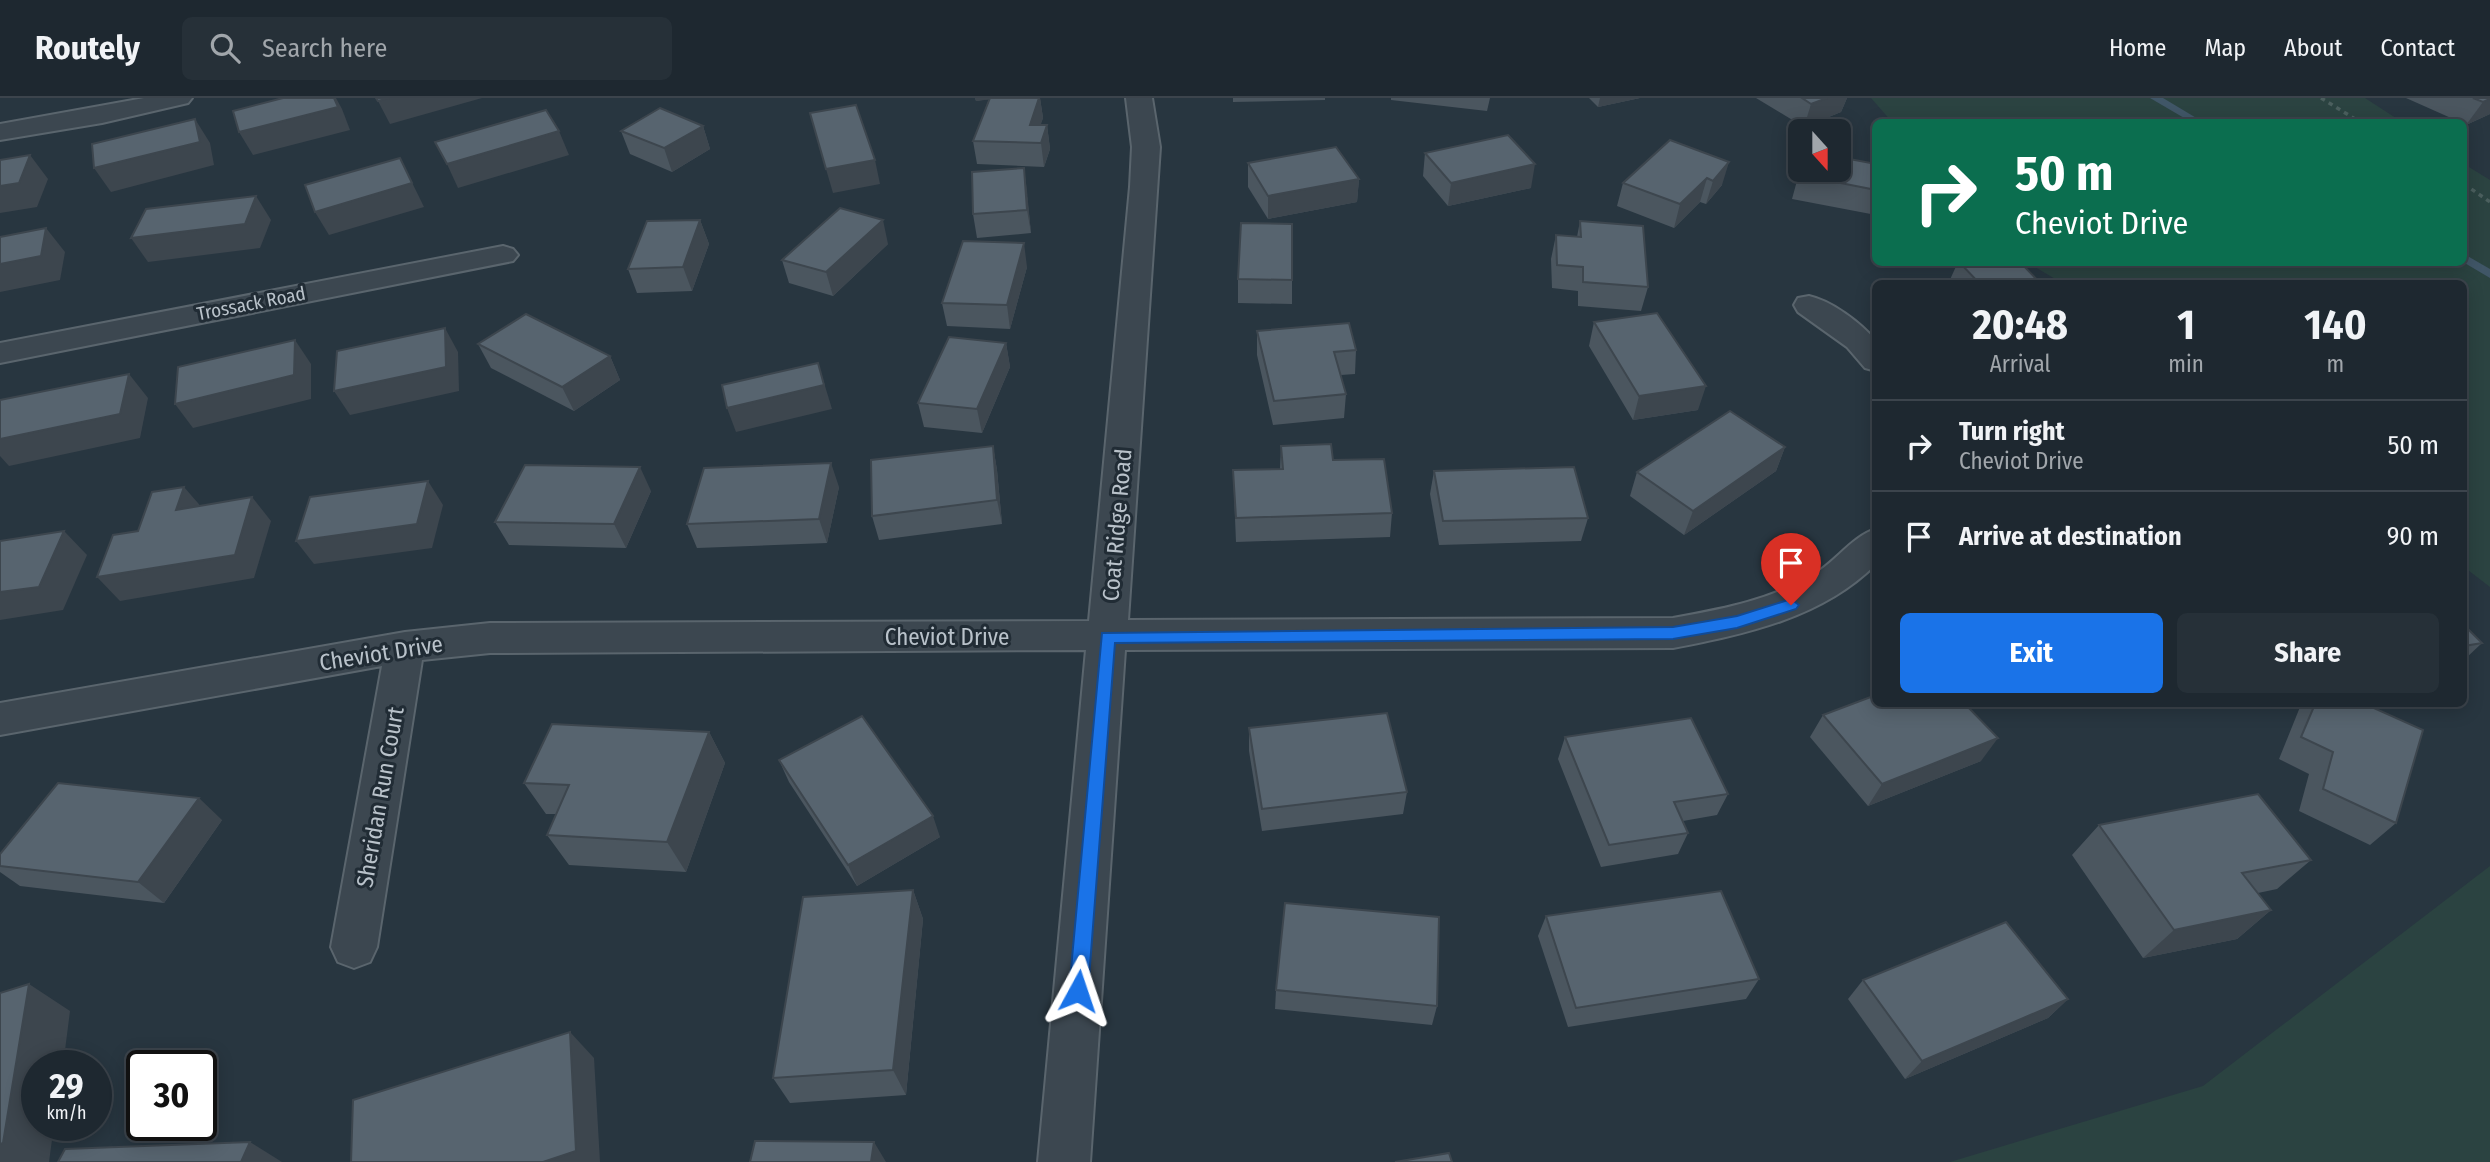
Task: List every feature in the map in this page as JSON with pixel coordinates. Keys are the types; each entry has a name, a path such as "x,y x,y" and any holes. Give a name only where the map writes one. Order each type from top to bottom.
{"street":[{"path":"0,132 102,115 179,98"},
{"name":"Coat Ridge Road","path":"1064,1162 1144,187 1146,147 1139,98"},
{"name":"Trossack Road","path":"0,353 503,255"},
{"path":"1810,305 1858,340 1872,356"},
{"name":"Cheviot Drive","path":"0,719 405,647 490,638 1673,633 1737,622 1791,605 1837,579 1872,546"},
{"name":"Sheridan Run Court","path":"354,947 405,647"}],"path":[{"path":"2321,98 2355,119"},
{"path":"2467,186 2490,202"}],"green space":[{"path":"1871,98 2365,98 2397,119 1889,119"},
{"path":"2467,166 2490,180 2490,587 2467,569 2467,280 2057,280 2033,266 2467,266"},
{"path":"2490,866 2490,1162 1950,1162 2203,1086"}],"building":[{"path":"283,98 334,98 338,107 239,132 233,111"},
{"path":"990,98 1039,98 1030,125 1047,125 1041,143 973,141"},
{"path":"1802,98 1827,98 1811,104"},
{"path":"2473,98 2490,98 2490,99 2483,102"},
{"path":"856,105 875,160 826,169 810,113"},
{"path":"660,108 703,126 664,148 621,131"},
{"path":"546,110 559,131 447,164 435,142"},
{"path":"195,119 200,142 94,168 92,144"},
{"path":"1508,135 1535,164 1451,183 1425,153"},
{"path":"1670,140 1729,162 1713,181 1707,178 1680,204 1623,183"},
{"path":"1336,147 1359,179 1268,196 1248,163"},
{"path":"30,155 19,183 0,186 0,160"},
{"path":"400,158 412,183 315,212 305,185"},
{"path":"1852,159 1872,163 1872,189 1835,182 1852,182"},
{"path":"1024,168 1027,210 973,214 972,172"},
{"path":"256,196 245,224 131,238 146,209"},
{"path":"840,208 883,220 826,272 782,260"},
{"path":"700,220 683,267 628,269 647,221"},
{"path":"1580,221 1643,226 1648,287 1583,282 1583,267 1557,265 1556,235 1581,237"},
{"path":"1241,223 1292,224 1292,280 1238,279"},
{"path":"46,228 41,256 0,264 0,237"},
{"path":"963,241 1024,243 1007,305 942,303"},
{"path":"1963,266 2024,266 2037,280 1976,280"},
{"path":"1657,313 1706,386 1639,396 1594,322"},
{"path":"526,314 610,356 562,387 478,344"},
{"path":"1349,323 1356,350 1334,352 1346,394 1274,401 1257,331"},
{"path":"445,328 446,367 334,391 337,351"},
{"path":"949,337 1006,343 977,409 918,403"},
{"path":"295,340 294,375 175,404 178,367"},
{"path":"818,363 824,385 727,408 722,385"},
{"path":"129,374 120,414 0,439 0,400"},
{"path":"1730,411 1785,447 1693,511 1637,472"},
{"path":"1331,444 1333,460 1384,459 1392,513 1236,518 1233,470 1283,469 1281,446"},
{"path":"993,446 997,500 872,516 871,460"},
{"path":"831,463 819,519 687,524 704,468"},
{"path":"525,465 640,467 614,524 495,522"},
{"path":"1574,467 1588,518 1443,521 1434,471"},
{"path":"428,481 417,524 296,541 310,497"},
{"path":"184,487 176,510 252,497 235,555 97,577 113,535 138,531 152,492"},
{"path":"64,531 39,587 0,592 0,541"},
{"path":"2467,628 2482,643 2467,646"},
{"path":"1872,697 1872,707 1968,707 1998,738 1882,784 1823,715"},
{"path":"2314,707 2372,707 2423,730 2396,823 2323,789 2333,752 2301,737"},
{"path":"1387,713 1407,792 1262,809 1249,728"},
{"path":"862,716 933,816 848,865 779,760"},
{"path":"1691,718 1728,794 1674,802 1688,833 1609,845 1565,737"},
{"path":"552,724 709,732 667,842 547,835 569,785 524,783"},
{"path":"58,783 199,798 138,882 0,866 0,854"},
{"path":"2258,794 2311,860 2242,873 2271,910 2174,930 2099,825"},
{"path":"913,890 893,1070 773,1078 803,897"},
{"path":"1721,891 1759,979 1576,1008 1546,916"},
{"path":"1285,903 1439,917 1437,1006 1276,990"},
{"path":"2006,922 2068,999 1922,1061 1863,980"},
{"path":"29,984 3,1143 0,1144 0,993"},
{"path":"570,1032 576,1151 543,1162 351,1162 353,1100"},
{"path":"755,1141 874,1142 871,1162 750,1162"},
{"path":"250,1142 241,1162 58,1162 65,1149"},
{"path":"1449,1153 1452,1162 1395,1162"}],"waterway":[{"path":"2155,98 2193,119"},
{"path":"2467,260 2490,274"}],"route":[{"path":"1078,991 1107,637 1673,633 1737,622 1791,605"}]}
